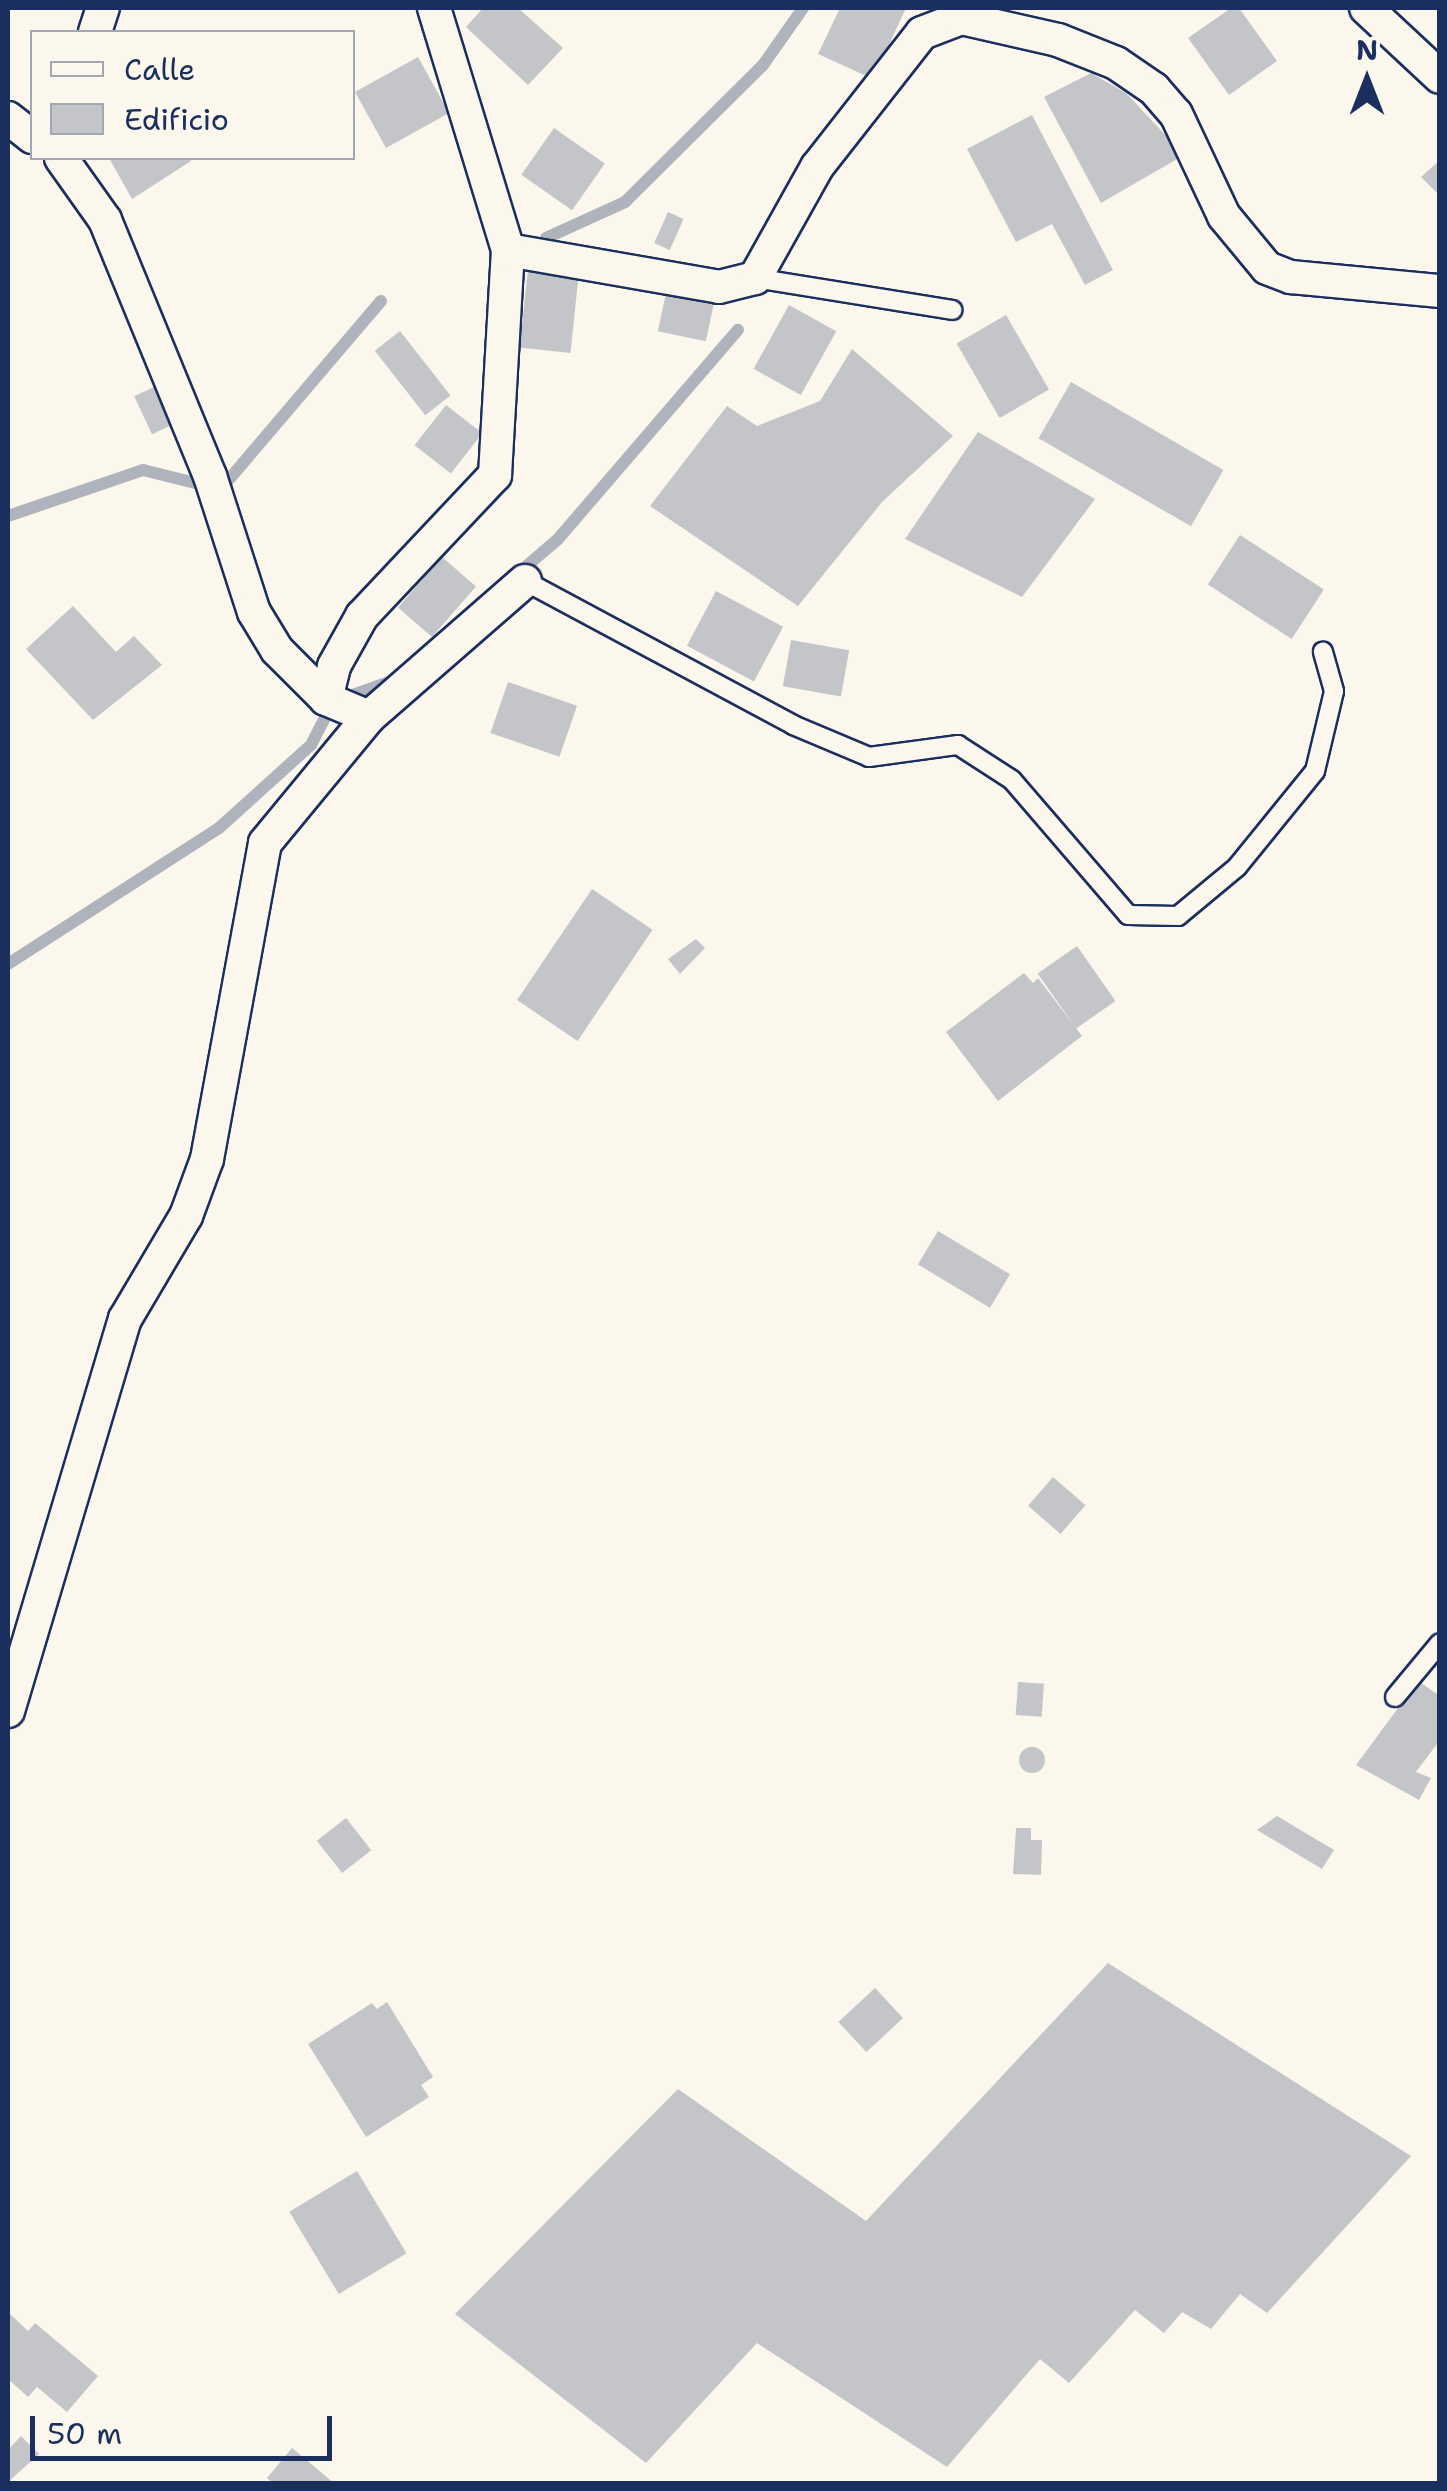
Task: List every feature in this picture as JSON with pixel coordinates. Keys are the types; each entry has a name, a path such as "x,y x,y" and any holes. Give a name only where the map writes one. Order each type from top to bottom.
{"street":[{"path":"326,698 362,616 495,474 508,250 434,8"},
{"path":"1366,8 1440,77"},
{"path":"508,250 718,286 755,278 817,167 898,63 937,22 961,18 1058,40 1116,62 1154,88 1176,114 1224,216 1267,268 1291,277 1440,291"},
{"path":"8,118 30,135"},
{"path":"61,160 105,220 210,476 254,612 278,650 326,698 369,717"},
{"path":"8,1710 125,1319 186,1216 207,1160 266,843 369,717 525,581"}],"lane":[{"path":"755,278 952,310"},
{"path":"525,581 794,726 869,757 958,745 1012,780 1128,915 1178,916 1236,866 1315,771 1334,691 1323,652"},
{"path":"1395,1697 1440,1643"}],"building":[{"path":"483,8 518,8 563,48 528,85 466,27"},
{"path":"840,8 906,8 873,79 818,54"},
{"path":"1231,8 1239,8 1277,61 1229,95 1188,38"},
{"path":"418,57 449,113 386,148 355,92"},
{"path":"1091,73 1126,93 1184,155 1101,203 1044,97"},
{"path":"1032,115 1113,270 1085,285 1052,224 1016,242 967,149"},
{"path":"554,128 605,164 572,210 521,175"},
{"path":"110,160 191,161 132,199"},
{"path":"1440,160 1440,196 1421,177"},
{"path":"668,212 684,219 670,250 654,243"},
{"path":"528,269 579,274 570,353 520,348"},
{"path":"666,293 714,303 706,341 658,331"},
{"path":"789,305 836,331 801,395 754,369"},
{"path":"1006,315 1049,389 1000,418 957,344"},
{"path":"400,331 450,396 425,415 375,351"},
{"path":"852,349 953,436 882,502 798,606 650,506 727,406 757,426 820,401"},
{"path":"1071,382 1223,470 1191,526 1038,438"},
{"path":"156,386 174,424 152,434 134,396"},
{"path":"446,405 482,433 451,474 415,445"},
{"path":"978,432 1095,499 1022,597 905,539"},
{"path":"1240,535 1324,589 1292,639 1208,584"},
{"path":"442,557 476,587 432,637 398,608"},
{"path":"716,591 783,627 754,681 687,646"},
{"path":"73,606 116,652 134,636 162,665 93,720 26,649"},
{"path":"791,640 849,650 841,697 783,686"},
{"path":"508,682 577,706 559,757 490,733"},
{"path":"592,889 653,930 578,1041 517,1000"},
{"path":"696,939 705,948 680,974 668,959"},
{"path":"1077,946 1115,1001 1076,1028 1038,974"},
{"path":"1024,973 1033,983 1038,978 1082,1036 998,1101 946,1032"},
{"path":"938,1231 1010,1274 990,1308 918,1264"},
{"path":"1053,1477 1085,1505 1061,1534 1028,1506"},
{"path":"1418,1681 1440,1696 1440,1740 1416,1772 1431,1778 1419,1800 1356,1765"},
{"path":"1018,1682 1044,1684 1042,1717 1016,1715"},
{"path":"1032,1747 1041,1751 1045,1760 1041,1769 1032,1773 1023,1769 1019,1760 1023,1751"},
{"path":"1277,1816 1334,1850 1322,1869 1257,1830"},
{"path":"346,1818 371,1850 342,1873 317,1841"},
{"path":"1016,1828 1031,1828 1031,1840 1042,1840 1041,1875 1013,1874"},
{"path":"1108,1963 1411,2156 1267,2313 1240,2294 1211,2329 1182,2312 1164,2333 1135,2310 1069,2383 1040,2359 947,2467 757,2343 646,2463 455,2314 678,2089 866,2221"},
{"path":"875,1988 903,2018 866,2052 838,2022"},
{"path":"387,2002 433,2077 421,2085 429,2097 366,2137 308,2044 372,2003 377,2009"},
{"path":"357,2171 406,2253 339,2294 289,2212"},
{"path":"8,2312 28,2331 35,2323 98,2376 67,2412 37,2387 28,2397 8,2379"},
{"path":"21,2436 39,2454 8,2482 8,2450"},
{"path":"292,2448 335,2484 274,2484 267,2478"}],"waterway":[{"path":"546,238 625,202 763,65 803,8"},
{"path":"226,483 381,301"},
{"path":"515,576 558,539 738,330"},
{"path":"8,516 143,470 203,485"},
{"path":"8,964 219,828 311,745 333,702 389,682"}]}
